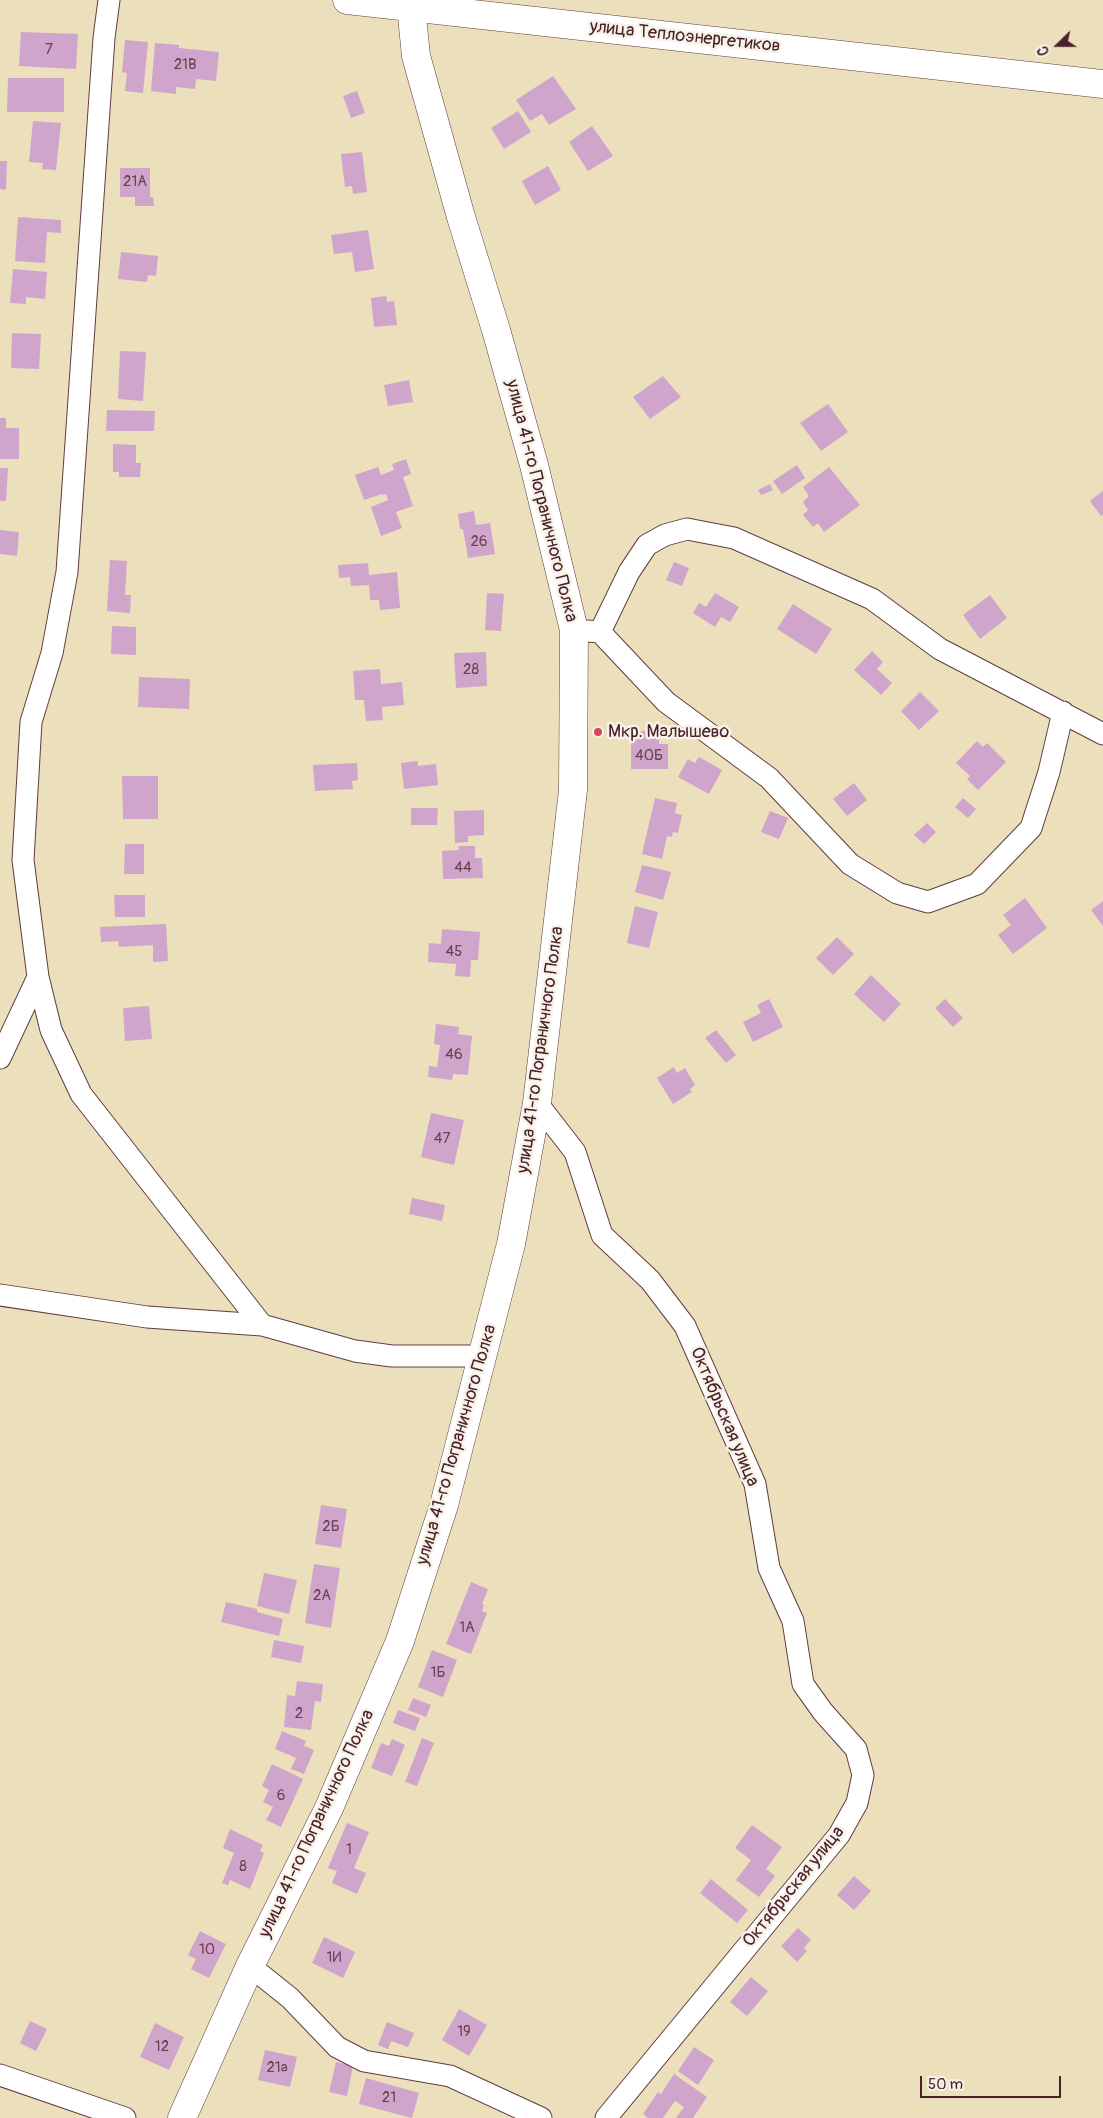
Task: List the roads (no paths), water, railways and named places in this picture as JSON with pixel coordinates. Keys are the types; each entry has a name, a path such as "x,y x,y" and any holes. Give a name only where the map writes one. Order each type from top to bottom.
{"street":[{"path":"109,0 104,38 67,572 52,653 31,722 23,860 38,977 50,1030 81,1094 262,1325"},
{"name":"улица Теплоэнергетиков","path":"347,0 411,3 1103,84"},
{"name":"улица 41-го Пограничного Полка","path":"182,2118 250,1966 328,1808 400,1641 444,1505 511,1244 537,1103 573,790 587,631 532,456 461,217 416,56 411,3"},
{"path":"1063,712 1032,828 978,884 928,902 897,893 850,864 769,778 666,702 587,631 647,545 665,535 687,529 734,538 872,599 940,649 1063,712 1103,734"},
{"path":"0,1058 38,977"},
{"name":"Октябрьская улица","path":"537,1103 575,1152 602,1235 650,1280 685,1326 755,1484 769,1568 793,1621 803,1684 823,1712 856,1749 863,1775 857,1803 839,1835 606,2118"},
{"path":"0,1296 147,1317 262,1325 355,1351 392,1356 483,1356"},
{"path":"250,1966 290,1998 337,2047 364,2060 450,2076 540,2118"},
{"path":"0,2075 125,2118"}],"place":[{"name":"Мкр. Малышево","path":"598,732"}]}
